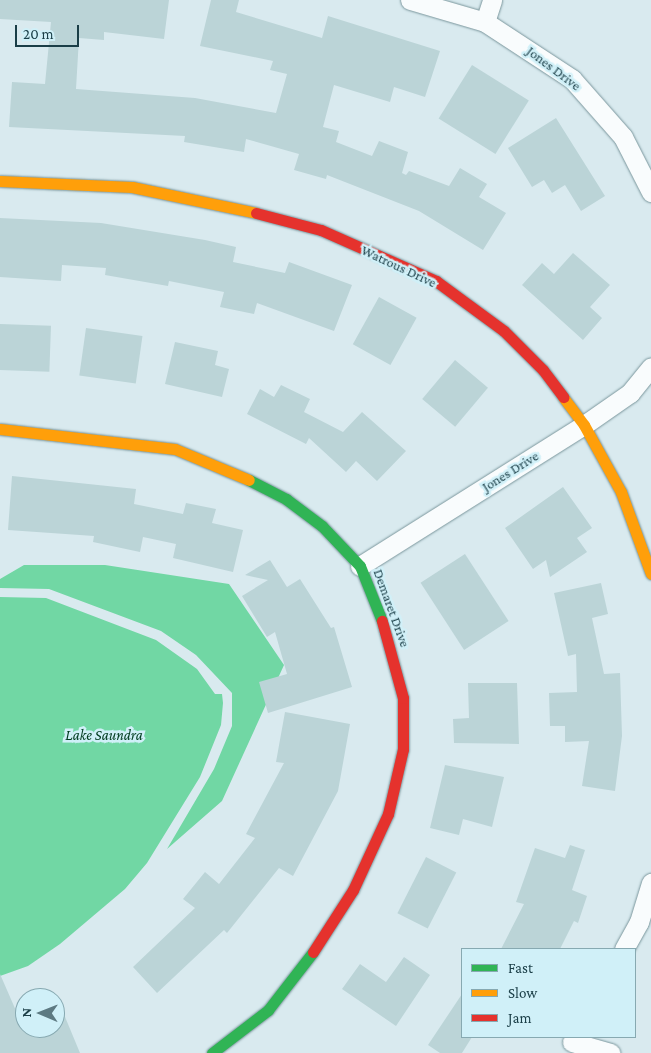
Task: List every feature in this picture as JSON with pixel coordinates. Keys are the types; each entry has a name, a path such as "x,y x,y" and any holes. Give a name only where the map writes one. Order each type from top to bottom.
{"street":[{"name":"Jones Drive","path":"410,0 485,22 541,56 596,102 623,137 651,192"},
{"path":"485,22 492,0"},
{"name":"Watrous Drive","path":"0,181 132,187 210,201 321,230 436,281 479,310 543,370 584,425 621,492 651,574"},
{"name":"Jones Drive","path":"360,566 584,425 630,393 651,367"},
{"name":"Demaret Drive","path":"0,429 175,449 215,463 286,499 322,526 360,566 391,645 403,698 403,749 388,814 353,890 322,942 268,1010 212,1053"},
{"path":"625,948 640,922 651,883"},
{"path":"571,1044 610,1053"}],"water":[{"path":"24,565 105,565 229,584 284,665 222,801 167,849 214,769 232,726 232,693 196,655 161,631 49,589 0,588 0,579"},
{"name":"Lake Saundra","path":"0,597 46,598 156,640 197,669 215,694 222,694 223,703 221,725 200,777 147,863 125,889 60,944 28,966 0,976"}],"building":[{"path":"0,0 169,0 164,39 104,32 104,40 79,38 76,89 195,98 276,113 287,74 270,70 273,61 200,46 211,0 239,0 236,12 322,38 328,16 440,51 425,97 394,87 390,102 334,85 323,127 339,131 336,142 372,156 379,141 408,152 402,173 406,175 409,171 449,186 460,168 487,184 479,197 506,213 483,250 419,211 327,175 326,179 294,170 299,154 246,139 244,152 184,142 185,136 9,127 12,82 45,84 51,22 0,19"},
{"path":"472,65 529,101 495,154 439,118"},
{"path":"556,118 605,196 581,211 565,185 552,193 544,180 532,187 508,148"},
{"path":"0,218 101,223 205,240 236,247 233,262 285,273 289,262 352,285 334,331 257,303 254,314 220,307 224,292 169,281 168,286 105,275 106,268 62,265 61,281 0,277"},
{"path":"573,253 610,285 590,307 602,318 583,340 522,285 542,263 554,274"},
{"path":"379,297 417,318 390,365 353,344"},
{"path":"0,324 51,326 49,372 0,370"},
{"path":"86,328 142,336 136,383 79,376"},
{"path":"175,342 218,351 215,365 229,369 222,397 165,384"},
{"path":"455,360 488,388 455,427 422,399"},
{"path":"281,385 310,399 304,412 343,432 362,412 406,451 377,481 356,461 346,472 309,438 306,444 247,414 260,389 274,397"},
{"path":"12,476 136,489 134,504 183,514 186,503 216,509 212,523 243,530 233,572 173,558 176,544 143,537 140,552 93,542 94,536 8,530"},
{"path":"563,487 592,528 577,538 587,552 550,577 546,560 533,569 505,528"},
{"path":"465,554 509,621 464,650 421,583"},
{"path":"270,560 287,587 300,579 331,628 334,627 352,687 268,713 259,682 287,674 275,632 267,637 242,596 268,580 245,575"},
{"path":"601,583 608,614 592,618 604,674 620,673 622,736 615,791 582,786 589,741 565,742 565,726 550,726 549,693 577,692 576,654 568,656 554,593"},
{"path":"468,683 517,683 519,744 454,743 453,719 469,718"},
{"path":"285,712 350,724 338,791 293,876 279,868 227,933 224,930 157,993 133,967 195,908 183,899 205,872 219,884 255,838 246,834 284,763 276,762"},
{"path":"445,765 504,777 492,827 463,819 459,835 430,828"},
{"path":"570,845 585,850 572,890 587,896 578,923 574,921 560,948 502,948 524,904 516,902 535,848 565,858"},
{"path":"426,857 456,872 428,929 397,913"},
{"path":"404,957 430,975 396,1026 342,989 360,964 386,982"},
{"path":"0,974 15,1008 15,1038 65,1038 65,1017 80,1053 0,1053"},
{"path":"461,996 461,1038 471,1038 462,1053 440,1053 428,1045"}],"traffic: fast":[{"path":"249,480 286,499 322,526 360,566 382,621"},
{"path":"212,1053 268,1010 313,952"}],"traffic: slow":[{"path":"0,181 132,187 256,213"},
{"path":"563,397 584,425 621,492 651,574"},
{"path":"0,429 175,449 249,480"}],"traffic: jam":[{"path":"256,213 321,230 436,281 504,331 543,370 563,397"},
{"path":"313,952 353,890 388,814 403,749 403,698 382,621"}]}
